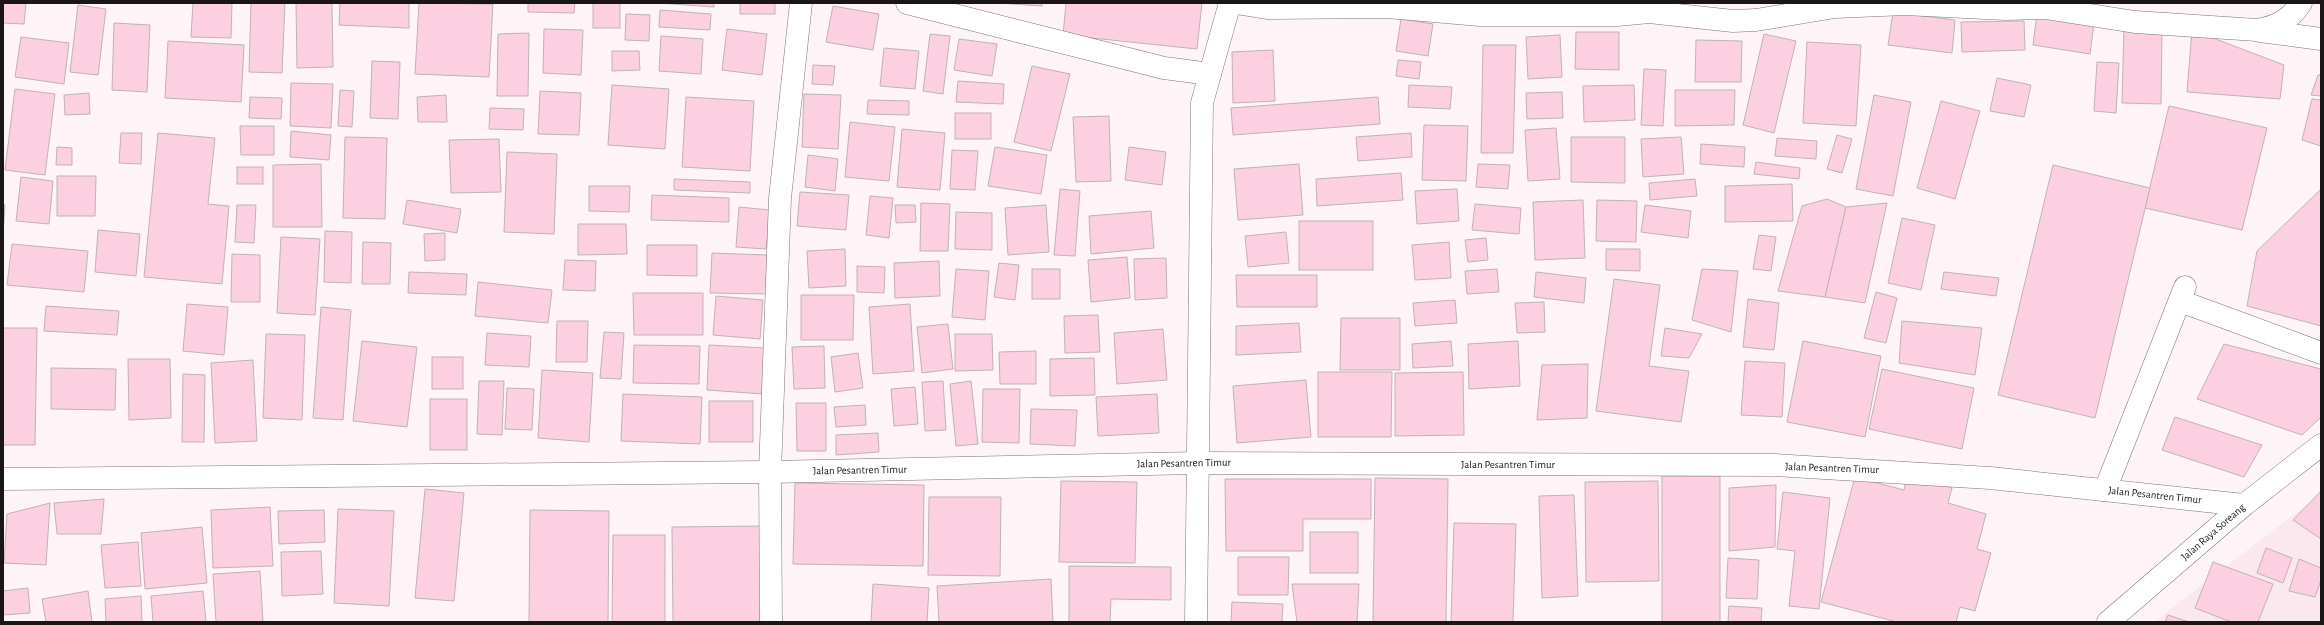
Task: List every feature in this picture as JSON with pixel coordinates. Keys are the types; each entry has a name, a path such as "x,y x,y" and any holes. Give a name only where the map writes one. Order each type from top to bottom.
{"street":[{"path":"771,622 770,472 780,198 801,3"},
{"path":"1196,622 1202,103 1230,3"},
{"path":"1236,3 1267,8 1387,7 1480,15 1617,15 1649,12 1732,21 1756,20 1835,6 1905,3 2005,9 2045,8 2135,22 2241,29 2321,39"},
{"path":"2241,29 2273,28 2286,20 2301,3"},
{"path":"918,4 1164,68 1210,74"},
{"path":"2105,490 2182,294 2321,353"},
{"name":"Jalan Raya Soreang","path":"2108,622 2244,505 2321,445"},
{"name":"Jalan Pesantren Timur","path":"3,479 770,472 1198,462 1775,465 1990,478 2244,505"}],"shaded area":[{"path":"2321,494 2321,622 2156,622 2165,613"}],"building":[{"path":"3,3 26,3 24,24 3,23"},
{"path":"193,3 232,3 231,38 191,37"},
{"path":"251,3 285,3 282,73 249,72"},
{"path":"296,3 332,3 333,67 297,68"},
{"path":"340,3 409,3 409,28 339,25"},
{"path":"419,3 493,4 489,77 415,74"},
{"path":"528,3 575,3 574,13 528,12"},
{"path":"593,3 620,3 620,28 593,28"},
{"path":"660,3 714,3 714,7"},
{"path":"740,3 775,3 775,14 740,14"},
{"path":"997,3 1042,3 1042,6"},
{"path":"1066,3 1202,3 1197,49 1063,35"},
{"path":"78,5 106,9 98,75 70,72"},
{"path":"833,6 879,14 873,50 826,42"},
{"path":"660,10 711,14 710,30 659,27"},
{"path":"1893,12 1955,20 1952,53 1888,45"},
{"path":"626,14 650,15 649,41 625,40"},
{"path":"2037,14 2094,23 2090,54 2033,45"},
{"path":"1401,19 1433,24 1428,56 1396,51"},
{"path":"2024,21 2025,50 1962,52 1961,22"},
{"path":"114,23 150,25 147,92 112,90"},
{"path":"2124,28 2162,29 2161,104 2122,103"},
{"path":"544,29 583,30 581,75 543,73"},
{"path":"727,29 767,34 762,75 722,70"},
{"path":"2192,30 2284,65 2280,99 2187,92"},
{"path":"1576,32 1619,32 1619,70 1575,69"},
{"path":"529,33 528,96 497,96 498,34"},
{"path":"930,34 950,36 943,94 923,91"},
{"path":"1764,34 1796,41 1774,133 1743,125"},
{"path":"1560,35 1562,77 1528,79 1526,37"},
{"path":"661,36 703,39 701,74 659,71"},
{"path":"21,37 69,43 64,84 15,77"},
{"path":"959,39 997,44 992,76 954,70"},
{"path":"1696,40 1742,41 1741,82 1695,82"},
{"path":"168,41 244,45 241,102 165,98"},
{"path":"1807,42 1861,45 1856,126 1803,123"},
{"path":"1483,45 1516,45 1513,153 1481,153"},
{"path":"884,48 919,51 915,89 880,86"},
{"path":"1273,50 1275,101 1233,103 1232,52"},
{"path":"612,51 639,51 640,70 612,71"},
{"path":"1398,60 1421,62 1419,79 1396,76"},
{"path":"372,61 400,62 398,119 370,118"},
{"path":"2097,62 2119,63 2116,113 2094,111"},
{"path":"813,65 835,66 833,85 812,84"},
{"path":"1032,66 1070,74 1051,151 1014,142"},
{"path":"1644,69 1666,70 1663,126 1641,125"},
{"path":"2318,75 2321,75 2321,96 2311,95"},
{"path":"1997,78 2031,85 2024,117 1990,111"},
{"path":"958,81 1004,84 1003,104 956,102"},
{"path":"291,83 333,84 331,128 290,126"},
{"path":"612,85 669,89 665,149 608,145"},
{"path":"1409,85 1452,87 1450,109 1408,107"},
{"path":"1634,85 1635,120 1584,122 1583,86"},
{"path":"15,89 55,94 45,175 5,170"},
{"path":"340,90 354,91 352,127 338,126"},
{"path":"1675,90 1735,90 1734,125 1675,126"},
{"path":"540,91 581,93 579,135 538,134"},
{"path":"1562,92 1563,118 1527,119 1526,93"},
{"path":"89,93 90,114 65,115 64,95"},
{"path":"804,94 841,95 838,149 802,147"},
{"path":"446,95 447,122 418,122 417,97"},
{"path":"1874,95 1911,102 1893,196 1856,189"},
{"path":"250,97 282,98 281,119 249,118"},
{"path":"686,97 754,101 750,171 682,167"},
{"path":"1378,97 1380,124 1233,135 1231,108"},
{"path":"2312,99 2321,100 2321,146 2302,140"},
{"path":"868,100 909,101 909,115 867,114"},
{"path":"1941,101 1980,111 1955,199 1917,188"},
{"path":"2169,106 2267,128 2242,230 2145,208"},
{"path":"490,108 524,109 523,130 489,129"},
{"path":"955,113 991,113 991,139 955,139"},
{"path":"1109,116 1111,181 1076,182 1073,117"},
{"path":"850,122 895,127 889,181 845,177"},
{"path":"1424,125 1468,126 1466,181 1422,180"},
{"path":"240,126 274,126 274,155 241,155"},
{"path":"1556,128 1560,179 1528,181 1525,130"},
{"path":"902,129 945,133 940,190 897,187"},
{"path":"291,131 331,135 329,160 290,157"},
{"path":"121,133 142,133 141,164 119,163"},
{"path":"158,133 215,138 208,204 229,206 222,284 144,277"},
{"path":"1411,133 1412,157 1358,161 1356,137"},
{"path":"1837,135 1852,139 1842,173 1827,169"},
{"path":"345,137 387,138 385,219 343,218"},
{"path":"1571,137 1625,137 1625,183 1571,182"},
{"path":"1681,137 1684,174 1643,177 1641,139"},
{"path":"1777,138 1817,141 1816,159 1775,156"},
{"path":"499,139 501,192 451,193 449,140"},
{"path":"1701,144 1745,147 1744,167 1700,164"},
{"path":"57,147 72,148 72,165 56,165"},
{"path":"995,147 1047,155 1041,194 988,186"},
{"path":"1129,147 1166,152 1162,185 1125,180"},
{"path":"952,150 978,151 975,190 950,189"},
{"path":"507,152 557,154 554,234 504,232"},
{"path":"808,155 838,159 835,191 805,187"},
{"path":"1756,162 1800,168 1799,179 1754,174"},
{"path":"321,164 322,227 273,227 273,165"},
{"path":"1299,164 1303,215 1238,220 1234,169"},
{"path":"1478,164 1510,165 1508,189 1476,187"},
{"path":"2053,165 2150,188 2095,418 1998,395"},
{"path":"237,167 263,167 263,184 237,184"},
{"path":"1401,173 1403,200 1317,206 1316,179"},
{"path":"57,176 96,176 95,216 57,216"},
{"path":"21,177 53,181 49,224 16,221"},
{"path":"674,179 750,182 750,193 674,190"},
{"path":"1695,179 1697,196 1650,200 1649,183"},
{"path":"1792,184 1793,221 1725,222 1725,186"},
{"path":"589,186 630,186 629,212 589,211"},
{"path":"1060,189 1080,191 1075,256 1054,255"},
{"path":"1457,189 1459,221 1417,224 1415,191"},
{"path":"2321,189 2321,326 2247,306 2257,251"},
{"path":"800,192 849,195 846,230 797,226"},
{"path":"652,195 729,198 729,222 651,220"},
{"path":"870,196 893,198 889,238 866,235"},
{"path":"1827,199 1846,207 1825,297 1778,291 1802,206"},
{"path":"407,200 461,209 457,233 403,224"},
{"path":"1583,200 1585,258 1535,260 1533,202"},
{"path":"1597,200 1637,201 1636,242 1596,241"},
{"path":"921,203 950,204 948,251 920,251"},
{"path":"1887,203 1865,303 1825,297 1846,207"},
{"path":"1475,204 1521,208 1519,234 1472,230"},
{"path":"3,205 5,205 3,235"},
{"path":"237,205 256,205 254,243 235,242"},
{"path":"895,205 915,205 916,222 896,223"},
{"path":"1046,205 1049,252 1008,255 1005,208"},
{"path":"1645,205 1691,211 1688,238 1641,232"},
{"path":"739,207 770,210 766,249 736,247"},
{"path":"1151,211 1154,248 1091,254 1089,216"},
{"path":"956,212 992,213 992,250 955,249"},
{"path":"1902,218 1935,225 1921,290 1888,283"},
{"path":"1299,221 1373,221 1373,270 1299,270"},
{"path":"578,224 626,224 627,254 578,255"},
{"path":"98,230 140,234 136,276 95,272"},
{"path":"325,231 352,232 351,283 324,282"},
{"path":"1286,232 1289,263 1248,267 1245,236"},
{"path":"445,233 445,260 425,261 424,234"},
{"path":"1759,235 1776,237 1771,271 1753,269"},
{"path":"281,237 320,239 315,315 277,313"},
{"path":"1486,238 1488,260 1468,262 1465,240"},
{"path":"363,242 391,243 390,284 362,284"},
{"path":"1449,242 1451,278 1415,280 1412,245"},
{"path":"12,244 88,251 84,292 7,285"},
{"path":"647,245 697,245 697,276 647,275"},
{"path":"845,249 846,286 809,288 807,251"},
{"path":"1606,249 1640,249 1640,271 1606,270"},
{"path":"712,253 767,255 766,294 710,293"},
{"path":"232,254 260,255 260,302 231,302"},
{"path":"1127,257 1130,298 1091,302 1088,260"},
{"path":"1166,258 1167,298 1135,300 1134,259"},
{"path":"565,260 596,261 595,291 563,290"},
{"path":"939,261 940,296 895,298 894,263"},
{"path":"999,263 1019,265 1015,300 994,297"},
{"path":"857,266 885,267 884,293 857,292"},
{"path":"956,269 989,271 985,320 952,317"},
{"path":"1032,269 1060,269 1060,299 1032,299"},
{"path":"1497,269 1499,292 1467,294 1465,271"},
{"path":"1702,269 1738,271 1731,332 1692,320"},
{"path":"409,272 467,274 466,295 408,293"},
{"path":"1536,272 1586,278 1584,303 1534,297"},
{"path":"1944,272 1999,278 1996,296 1941,289"},
{"path":"1236,275 1317,275 1317,307 1237,307"},
{"path":"1614,279 1660,285 1649,366 1689,371 1681,422 1596,411"},
{"path":"478,282 552,290 548,323 475,316"},
{"path":"1876,292 1897,298 1886,343 1864,338"},
{"path":"633,293 703,293 703,335 634,335"},
{"path":"801,295 854,295 853,340 801,340"},
{"path":"716,296 763,300 760,339 713,335"},
{"path":"1748,299 1779,303 1774,350 1743,347"},
{"path":"1455,300 1457,323 1415,326 1413,303"},
{"path":"1544,302 1545,332 1517,333 1515,303"},
{"path":"187,304 228,307 224,355 183,351"},
{"path":"910,304 914,371 873,374 869,307"},
{"path":"46,306 119,311 117,335 44,331"},
{"path":"321,307 351,310 343,420 313,418"},
{"path":"1098,315 1100,352 1065,353 1064,316"},
{"path":"1341,318 1400,318 1400,370 1340,370"},
{"path":"557,321 588,321 587,362 556,362"},
{"path":"1902,321 1982,328 1975,375 1899,363"},
{"path":"1299,323 1301,352 1236,355 1236,326"},
{"path":"948,324 953,369 922,373 917,327"},
{"path":"3,328 37,328 35,445 3,445"},
{"path":"1665,328 1702,334 1689,358 1661,356"},
{"path":"1163,329 1167,380 1117,384 1114,333"},
{"path":"604,332 624,333 621,379 600,378"},
{"path":"487,333 531,336 529,367 485,365"},
{"path":"266,334 305,335 302,420 263,418"},
{"path":"955,334 992,334 993,370 955,371"},
{"path":"362,341 417,347 407,427 353,421"},
{"path":"1451,341 1453,366 1413,368 1412,344"},
{"path":"1518,341 1520,386 1469,389 1468,344"},
{"path":"1803,341 1881,356 1865,437 1787,422"},
{"path":"2224,344 2321,369 2321,417 2302,435 2197,399"},
{"path":"634,345 700,346 699,384 633,383"},
{"path":"709,345 766,348 763,394 707,390"},
{"path":"824,346 825,388 794,389 792,347"},
{"path":"1036,351 1036,384 1000,384 999,352"},
{"path":"858,353 863,388 835,392 831,357"},
{"path":"432,357 463,357 463,389 432,389"},
{"path":"1094,358 1095,395 1050,396 1050,359"},
{"path":"128,359 170,359 171,418 129,420"},
{"path":"253,360 257,441 215,443 211,363"},
{"path":"1745,361 1785,363 1782,417 1741,415"},
{"path":"1588,364 1587,418 1537,420 1542,365"},
{"path":"51,368 116,369 115,410 51,409"},
{"path":"1882,369 1974,388 1962,449 1869,429"},
{"path":"542,370 593,373 589,442 538,438"},
{"path":"1318,372 1392,372 1391,437 1318,437"},
{"path":"1463,372 1464,435 1395,436 1395,373"},
{"path":"183,374 205,375 204,442 182,442"},
{"path":"1306,380 1311,437 1237,443 1233,386"},
{"path":"479,381 504,381 502,435 477,434"},
{"path":"943,381 946,430 925,431 922,382"},
{"path":"971,381 978,444 956,446 950,384"},
{"path":"915,387 918,424 894,426 891,389"},
{"path":"507,388 534,389 532,430 505,429"},
{"path":"983,389 1020,389 1019,443 982,442"},
{"path":"623,394 702,397 700,444 621,441"},
{"path":"1157,394 1159,433 1098,436 1096,397"},
{"path":"430,399 467,399 467,450 430,450"},
{"path":"709,401 753,401 753,442 709,442"},
{"path":"796,403 826,403 826,451 797,451"},
{"path":"865,405 866,425 836,427 834,407"},
{"path":"1031,409 1077,410 1075,446 1030,444"},
{"path":"2175,417 2262,445 2244,477 2162,450"},
{"path":"878,433 879,452 836,455 836,435"},
{"path":"1662,476 1720,476 1720,622 1662,622"},
{"path":"1907,476 1952,488 1948,503 1986,514 1977,549 1991,553 1975,611 1960,607 1956,622 1897,622 1821,602 1855,477 1904,490"},
{"path":"1375,478 1448,479 1446,622 1373,622"},
{"path":"1225,479 1371,479 1371,519 1303,519 1303,551 1226,551"},
{"path":"1061,481 1137,482 1135,563 1059,562"},
{"path":"1658,481 1659,581 1586,582 1585,482"},
{"path":"795,483 924,485 923,566 793,564"},
{"path":"1776,485 1775,547 1729,551 1729,488"},
{"path":"425,489 464,493 454,601 415,598"},
{"path":"2321,491 2321,539 2293,520"},
{"path":"1783,492 1830,498 1819,609 1789,606 1795,551 1777,549"},
{"path":"1574,495 1578,596 1542,598 1539,496"},
{"path":"929,497 1001,497 1000,576 928,575"},
{"path":"104,499 101,534 57,534 54,503"},
{"path":"50,503 46,565 4,563 7,514"},
{"path":"270,507 273,566 213,568 211,510"},
{"path":"338,509 394,511 389,606 334,603"},
{"path":"324,510 325,542 279,544 278,511"},
{"path":"530,510 609,511 608,622 529,622"},
{"path":"1454,523 1516,524 1513,622 1451,622"},
{"path":"763,526 764,622 673,622 672,527"},
{"path":"202,527 207,583 145,589 141,533"},
{"path":"1310,532 1358,532 1358,573 1310,573"},
{"path":"613,535 665,535 665,622 612,622"},
{"path":"138,542 141,586 105,588 101,545"},
{"path":"2266,548 2292,558 2283,583 2257,573"},
{"path":"321,551 323,594 282,596 281,552"},
{"path":"1238,557 1289,557 1288,595 1238,595"},
{"path":"1728,558 1759,560 1757,599 1726,598"},
{"path":"2299,559 2321,568 2321,580 2315,597 2289,591"},
{"path":"2213,562 2273,584 2258,622 2231,622 2195,608"},
{"path":"1069,566 1171,567 1171,600 1111,599 1110,622 1069,622"},
{"path":"260,571 263,622 216,622 213,574"},
{"path":"1051,579 1053,622 939,622 937,586"},
{"path":"873,584 929,588 927,622 871,622"},
{"path":"1292,584 1359,584 1357,622 1297,622"},
{"path":"28,588 30,613 3,615 3,591"},
{"path":"88,591 92,622 46,622 42,599"},
{"path":"203,591 206,622 153,622 151,596"},
{"path":"141,596 142,622 106,622 105,599"},
{"path":"1232,602 1283,604 1282,622 1231,622"},
{"path":"1729,606 1762,608 1761,622 1728,622"},
{"path":"2168,615 2189,622 2165,622"}]}
